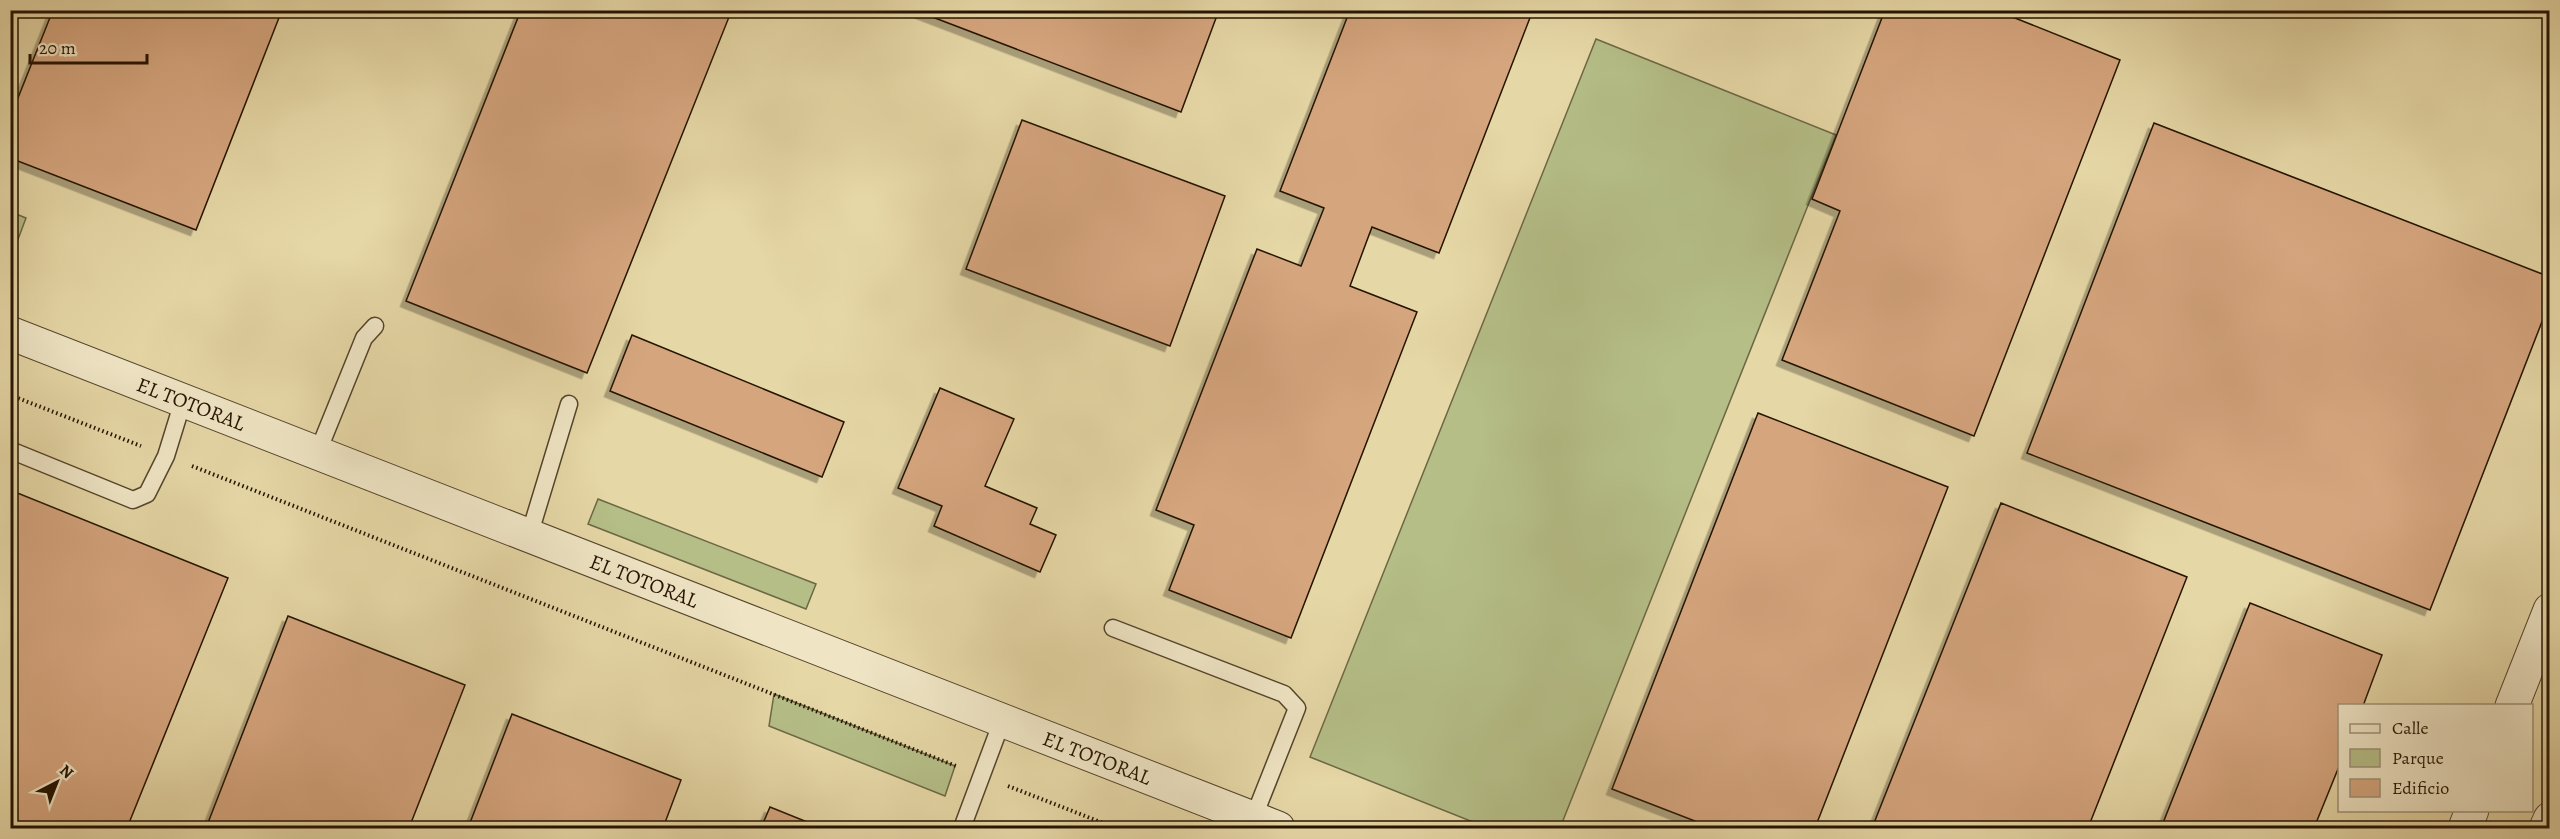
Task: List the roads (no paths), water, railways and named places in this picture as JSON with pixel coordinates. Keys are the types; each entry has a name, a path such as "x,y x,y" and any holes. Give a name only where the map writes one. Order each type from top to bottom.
{"street":[{"name":"EL TOTORAL","path":"10,333 1265,824"},
{"path":"2512,704 2550,610"},
{"path":"2465,828 2471,812"},
{"path":"2546,828 2550,819"}],"lane":[{"path":"317,454 364,338 375,326"},
{"path":"10,450 133,500 147,494 166,456 183,401"},
{"path":"529,536 569,404"},
{"path":"1113,628 1284,694 1297,708 1265,824"},
{"path":"962,828 1002,721"}]}
